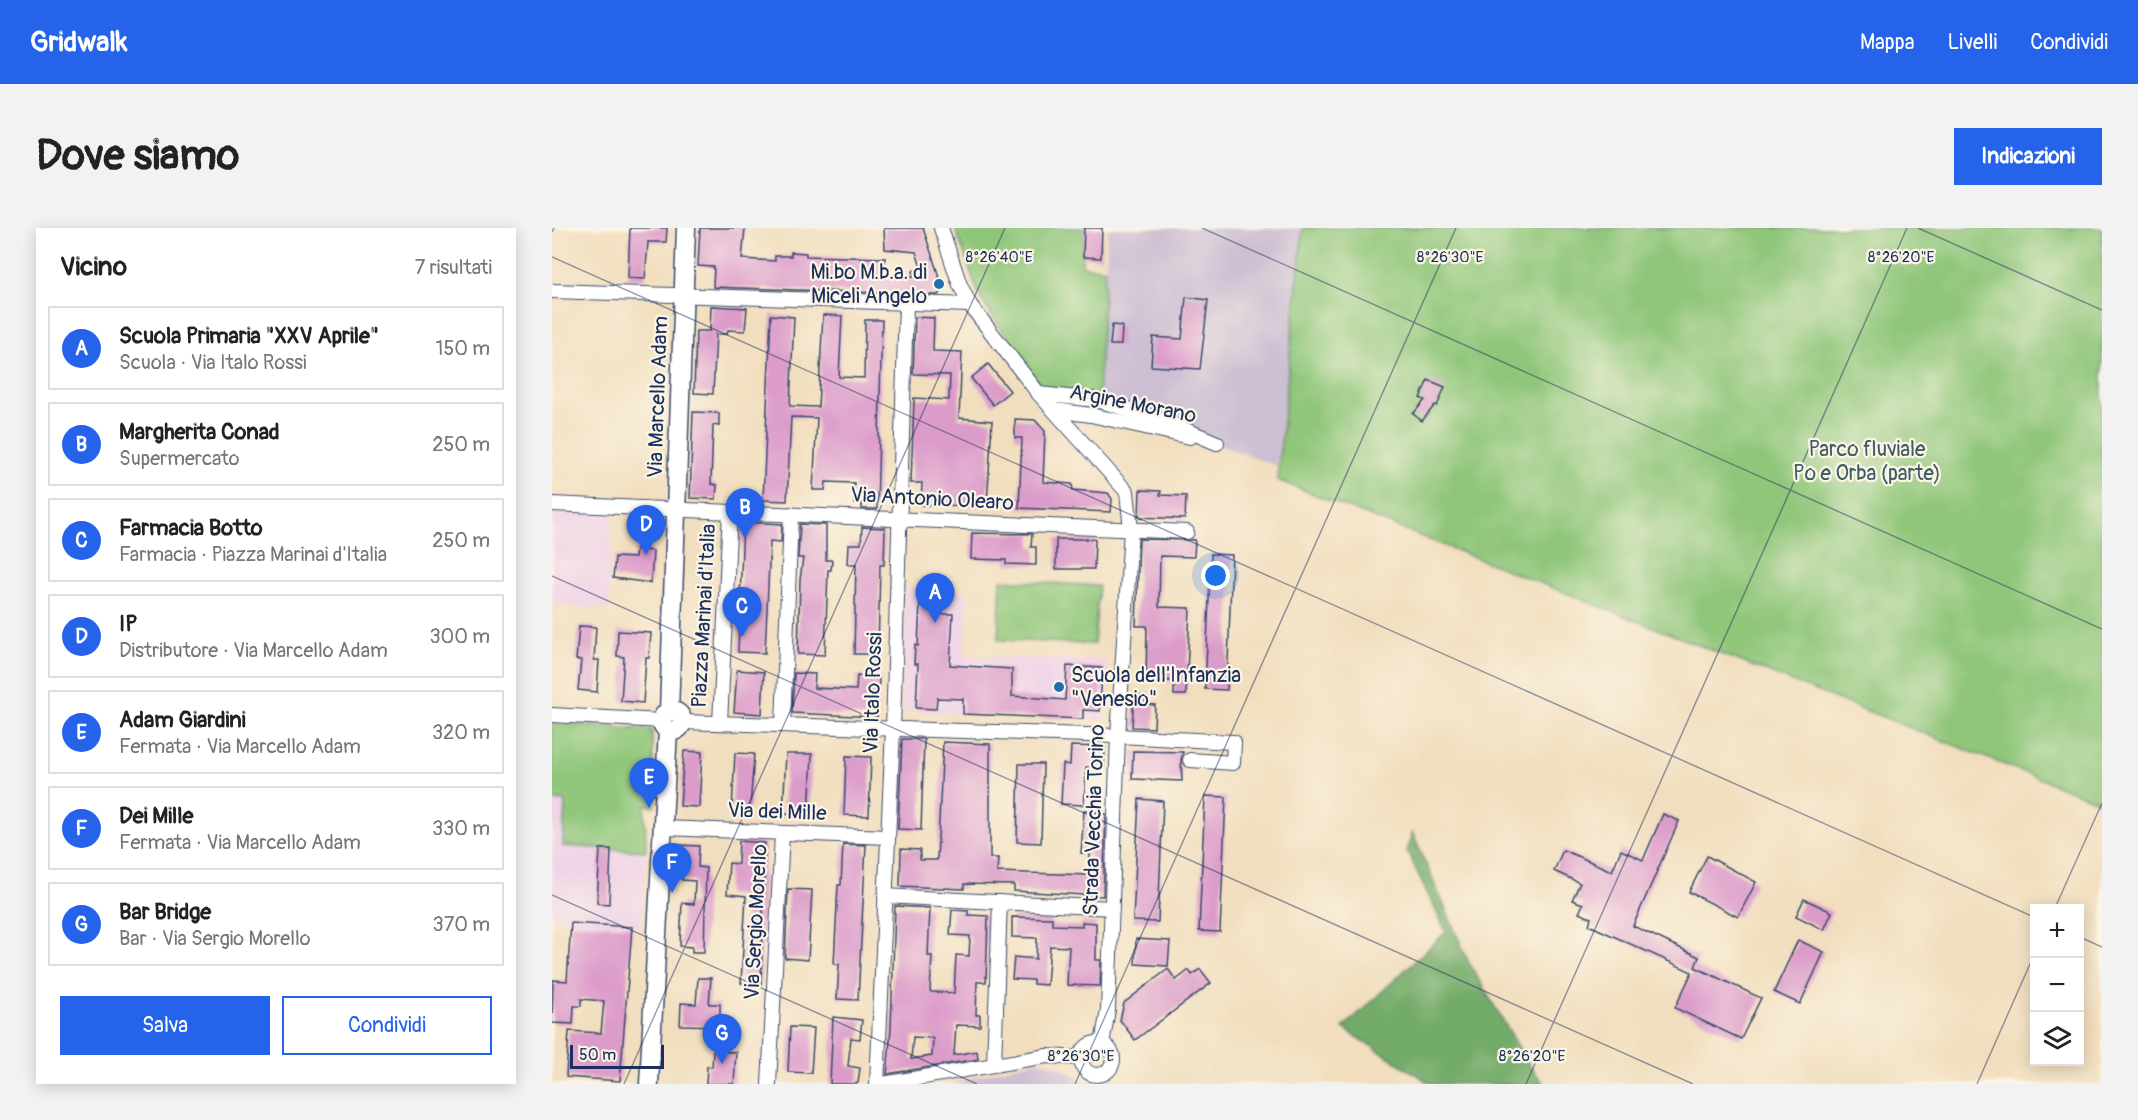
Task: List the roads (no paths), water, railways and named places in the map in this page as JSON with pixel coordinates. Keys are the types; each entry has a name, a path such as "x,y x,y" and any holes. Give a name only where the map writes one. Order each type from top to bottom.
{"main road":[{"name":"Via Marcello Adam","path":"649,1084 670,721 686,228"}],"street":[{"name":"Strada Vecchia Torino","path":"940,228 960,285 970,305 1039,394 1127,492 1131,530 1118,736 1108,1010 1102,1044"},
{"path":"552,291 970,305"},
{"name":"Via Italo Rossi","path":"878,1084 893,729 906,304"},
{"name":"Argine Morano","path":"1039,394 1097,400 1157,418 1211,441 1091,415 1054,410"},
{"name":"Via Antonio Olearo","path":"552,504 1187,532"},
{"name":"Piazza Marinai d'Italia","path":"720,723 730,512"},
{"path":"783,725 791,514"},
{"path":"552,715 1234,742 1233,763 1190,760"},
{"name":"Via dei Mille","path":"664,828 888,837"},
{"name":"Via Sergio Morello","path":"769,1084 782,834"},
{"path":"885,896 1112,908"},
{"path":"994,1064 1000,902"},
{"path":"1102,1044 1110,1049 1114,1059 1105,1079 1088,1072 1081,1058 1088,1046 1102,1044"},
{"path":"883,1084 1047,1056 1081,1058"}],"place":[{"name":"Mi.bo M.b.a. di Miceli Angelo","path":"939,284"},
{"name":"Margherita Conad","path":"745,538"},
{"name":"IP","path":"646,555"},
{"name":"Scuola Primaria \"XXV Aprile\"","path":"935,623"},
{"name":"Farmacia Botto","path":"742,637"},
{"name":"Scuola dell'Infanzia \"Venesio\"","path":"1059,687"},
{"name":"Adam Giardini","path":"649,808"},
{"name":"Dei Mille","path":"672,893"},
{"name":"Bar Bridge","path":"722,1064"}],"park label":[{"name":"Parco fluviale Po e Orba (parte)","path":"1867,461"}]}
